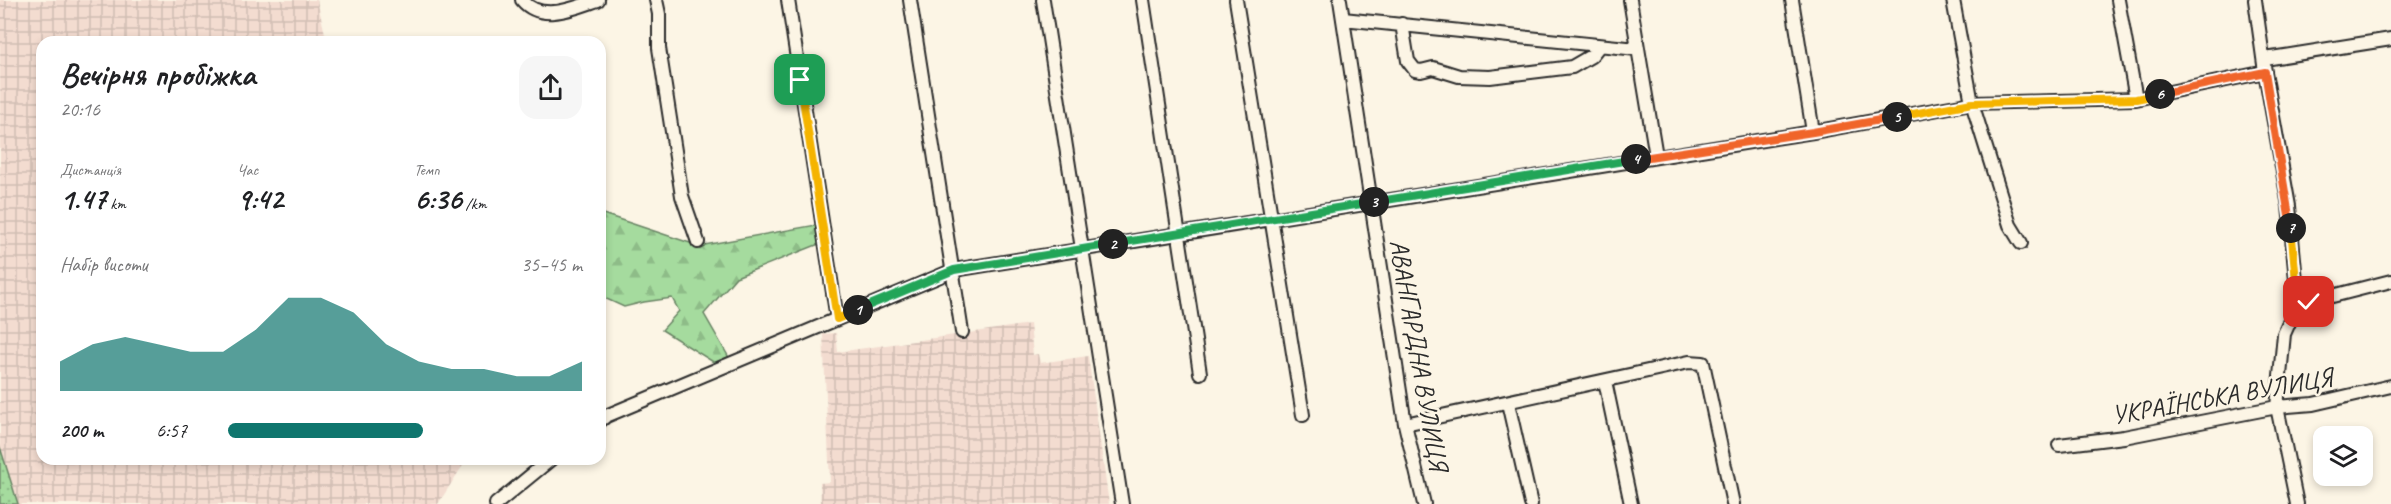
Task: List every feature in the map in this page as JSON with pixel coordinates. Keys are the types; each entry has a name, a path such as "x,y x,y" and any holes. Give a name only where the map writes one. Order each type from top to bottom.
{"street":[{"path":"522,0 529,8 540,12 557,12 598,0"},
{"path":"656,0 659,14 659,48 682,196 698,242"},
{"path":"788,0 837,319"},
{"path":"910,0 962,332"},
{"path":"1043,0 1122,504"},
{"path":"1143,0 1200,373"},
{"path":"1236,0 1303,415"},
{"name":"АВАНГАРДНА ВУЛИЦЯ","path":"1340,0 1405,424 1424,504"},
{"path":"1630,0 1656,156"},
{"path":"1792,0 1813,132"},
{"path":"1953,0 1972,103 2010,225 2021,243"},
{"path":"2118,0 2136,99"},
{"path":"2255,0 2265,72 2289,206 2297,291 2296,302 2284,334 2277,407 2297,504"},
{"path":"1343,19 1638,49"},
{"path":"1402,24 1408,61 1415,70 1434,68 1459,76 1490,77 1572,67 1587,60 1599,46"},
{"path":"2265,59 2391,39"},
{"path":"606,416 954,270 1813,132 1972,103 2136,99 2265,72"},
{"path":"2296,302 2309,302 2391,281"},
{"path":"1405,424 1689,362 1703,363 1733,504"},
{"path":"1605,381 1631,504"},
{"name":"УКРАЇНСЬКА ВУЛИЦЯ","path":"2059,446 2124,437 2277,407 2313,404 2391,386"},
{"path":"1508,403 1531,504"},
{"path":"496,504 544,465"}],"shaded area":[{"path":"0,0 317,0 326,36 36,36 36,465 463,465 438,504 18,504 0,447"},
{"path":"1030,324 1033,355 1038,354 1040,363 1088,356 1109,504 821,504 820,483 830,482 823,334 836,333 838,352"}],"green space":[{"path":"606,215 699,246 816,225 819,244 736,277 704,314 731,361 718,365 662,330 679,311 672,298 624,307 606,299"},
{"path":"0,447 18,504 0,504"}],"route":[{"path":"800,80 837,319 954,270 1813,132 1972,103 2136,99 2265,72 2289,206 2296,302 2309,302"}]}
